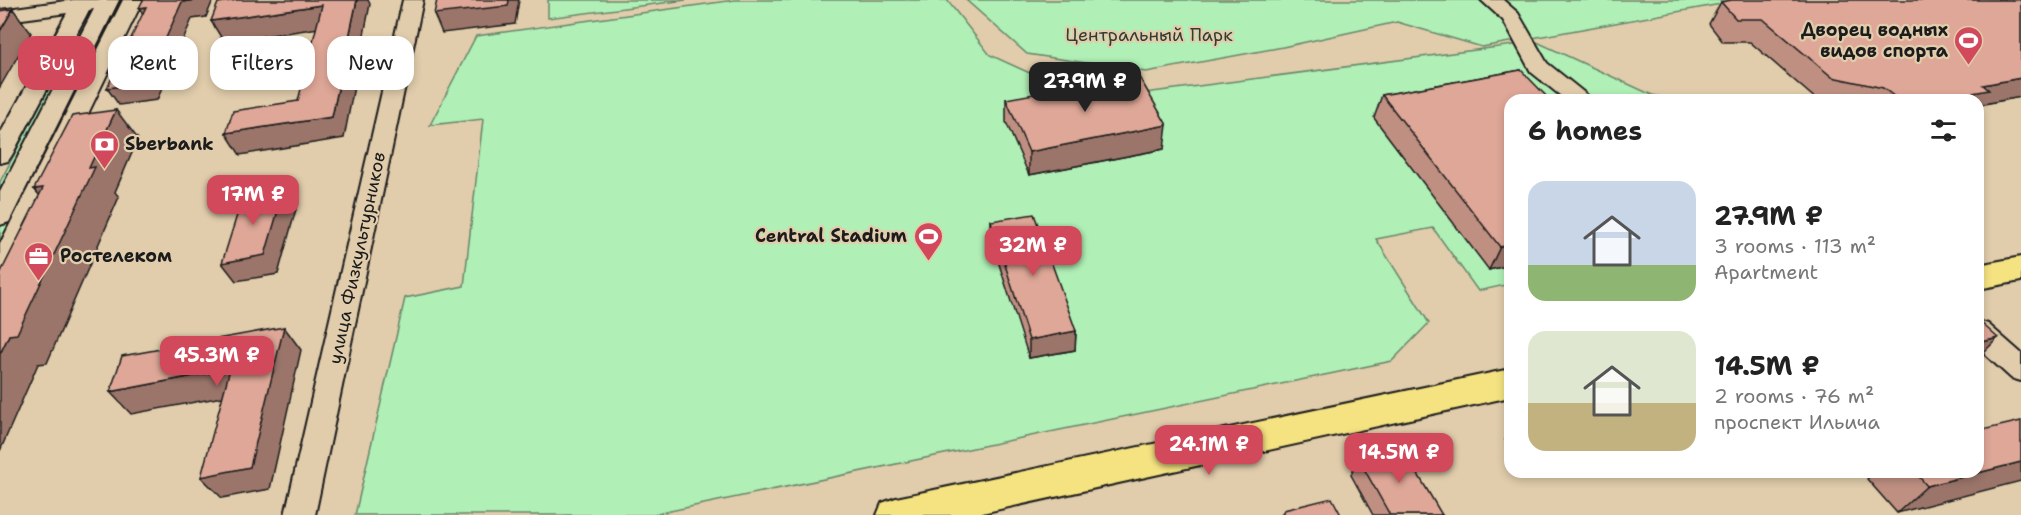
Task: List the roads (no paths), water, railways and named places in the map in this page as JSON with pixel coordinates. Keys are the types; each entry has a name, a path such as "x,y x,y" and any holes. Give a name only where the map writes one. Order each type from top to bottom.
{"main road":[{"path":"1984,276 2021,269"},
{"path":"914,513 1504,384"}],"street":[{"path":"0,16 110,0"},
{"path":"0,216 110,0"},
{"path":"0,269 133,0"},
{"name":"улица Физкультурников","path":"300,515 413,0"},
{"path":"1491,0 1511,17 1539,68 1572,94"},
{"path":"0,155 83,3"},
{"path":"1984,336 2021,370"}],"place":[{"name":"Дворец водных видов спорта","path":"1969,66"},
{"name":"Sberbank","path":"104,170"},
{"name":"Central Stadium","path":"928,262"},
{"name":"Ростелеком","path":"39,282"}],"park label":[{"name":"Центральный Парк","path":"1149,35"}]}
